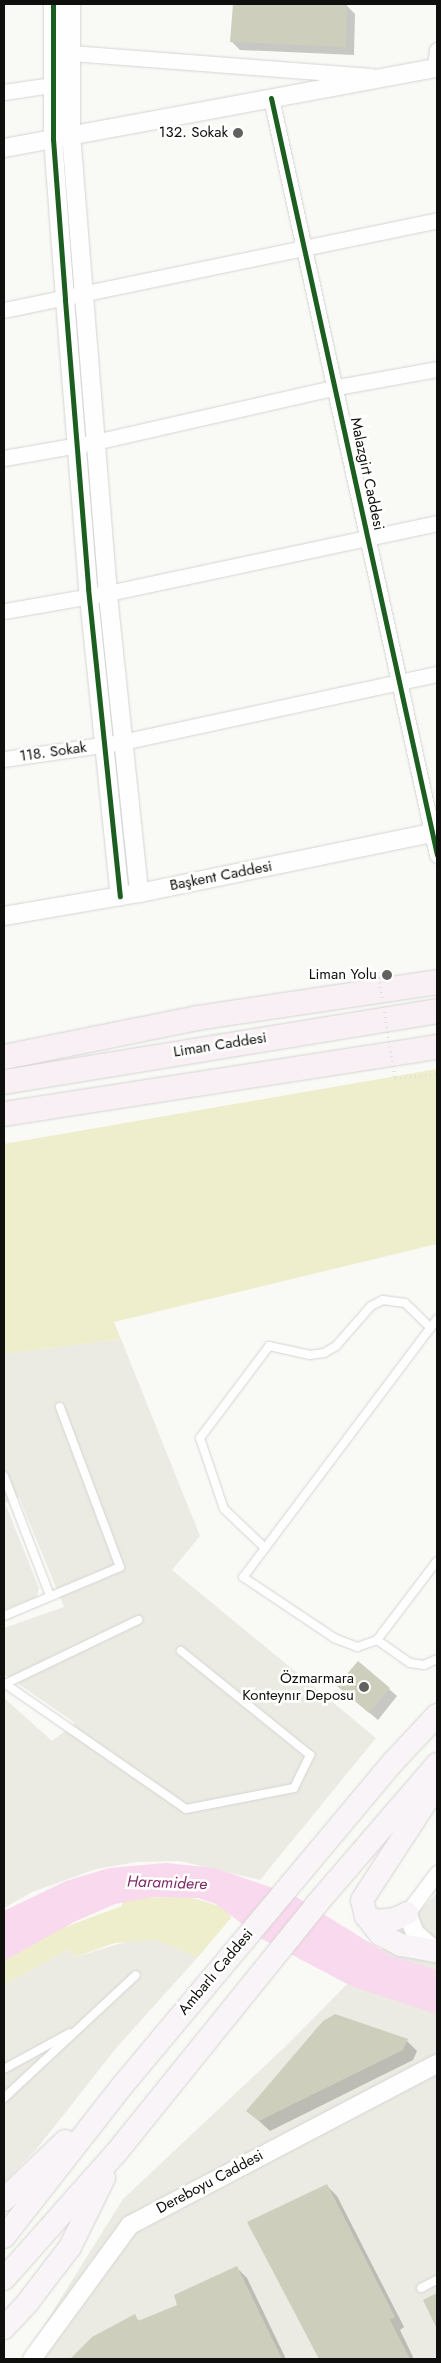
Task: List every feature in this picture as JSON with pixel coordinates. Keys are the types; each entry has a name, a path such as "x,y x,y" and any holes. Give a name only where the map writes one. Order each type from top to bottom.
{"highway":[{"path":"4,1057 197,1018 437,982"},
{"name":"Liman Caddesi","path":"4,1082 437,1011"},
{"path":"4,1114 188,1083 437,1047"},
{"path":"4,1129 188,1083"}],"main road":[{"name":"Ambarlı Caddesi","path":"4,2237 122,2086 394,1761 437,1715"},
{"path":"4,2279 120,2148 314,1906 437,1764"},
{"path":"436,1951 401,1945 380,1934 366,1916 362,1900 437,1785"},
{"path":"366,1916 384,1922 407,1913"},
{"path":"4,2200 122,2086"},
{"path":"4,2328 28,2302 70,2247 120,2148"}],"street":[{"path":"52,4 53,138 89,596 120,896"},
{"path":"71,4 71,134 108,593 139,893"},
{"path":"71,53 384,77"},
{"path":"4,148 384,77 437,62"},
{"path":"4,92 52,85"},
{"name":"Malazgirt Caddesi","path":"271,98 337,387 399,681 435,833 437,855"},
{"path":"4,310 66,300 304,246 437,220"},
{"path":"4,458 95,442 337,387 437,370"},
{"path":"4,611 108,593 367,536 437,523"},
{"name":"118. Sokak","path":"4,759 122,742 437,674"},
{"name":"Başkent Caddesi","path":"4,916 139,893 435,833"},
{"path":"436,1951 415,1933 407,1913 437,1873"},
{"name":"Dereboyu Caddesi","path":"32,2359 130,2225 437,2064"}],"lane":[{"path":"266,1548 224,1510 200,1438 269,1346 310,1355 330,1350 371,1306 383,1300 405,1303 431,1328"},
{"path":"437,1319 244,1577 349,1646 364,1646 377,1640 437,1561"},
{"path":"4,1616 120,1567 60,1407"},
{"path":"4,1476 50,1596"},
{"path":"4,1683 138,1620"},
{"path":"377,1640 410,1663 424,1665 437,1659"},
{"path":"4,1683 186,1809 294,1788 310,1755 181,1651"},
{"path":"4,2098 136,1975"},
{"path":"4,2069 80,2027"},
{"path":"421,2288 437,2280"}],"path":[{"path":"378,972 395,1078 437,1074"}],"shaded area":[{"path":"121,1339 200,1536 172,1570 376,1738 260,1880 180,1861 137,1862 96,1869 32,1892 4,1908 4,1698 52,1741 75,1723 4,1674 4,1628 64,1607 19,1497 5,1503 39,1588 37,1597 4,1610 4,1354"},
{"path":"437,1893 437,2359 23,2359 123,2199 288,2044"},
{"path":"132,1940 156,1940 198,1957 117,2047 35,2151 4,2183 4,1985 69,1949 75,1957"}],"green space":[{"path":"437,1069 437,1244 114,1322 121,1339 4,1354 4,1144"},
{"path":"189,1897 229,1909 231,1918 198,1957 156,1940 115,1943 75,1957 69,1949 4,1985 4,1960 57,1930 122,1906 122,1898"}],"water":[{"name":"Haramidere","path":"166,1863 215,1868 293,1895 391,1956 437,1970 437,2014 351,1986 262,1939 216,1904 198,1898 153,1897 115,1904 74,1922 4,1961 4,1911 66,1881 109,1868"}],"building":[{"path":"233,4 347,5 346,47 230,42"},
{"name":"Özmarmara Konteynır Deposu","path":"358,1661 390,1688 369,1713 337,1686"},
{"path":"335,2014 408,2039 403,2050 259,2121 246,2111 323,2021"},
{"path":"327,2184 395,2317 390,2320 410,2359 319,2359 247,2222"},
{"path":"237,2266 282,2359 70,2359 92,2337 135,2314 138,2321 177,2305 174,2295"},
{"path":"437,2293 437,2329 423,2300"}],"cycle path":[{"path":"53,4 53,139 65,300 88,588 120,896"},
{"path":"271,98 437,855"}],"place":[{"name":"132. Sokak","path":"238,133"},
{"name":"Liman Yolu","path":"387,975"},
{"name":"Özmarmara Konteynır Deposu","path":"364,1687"}]}
